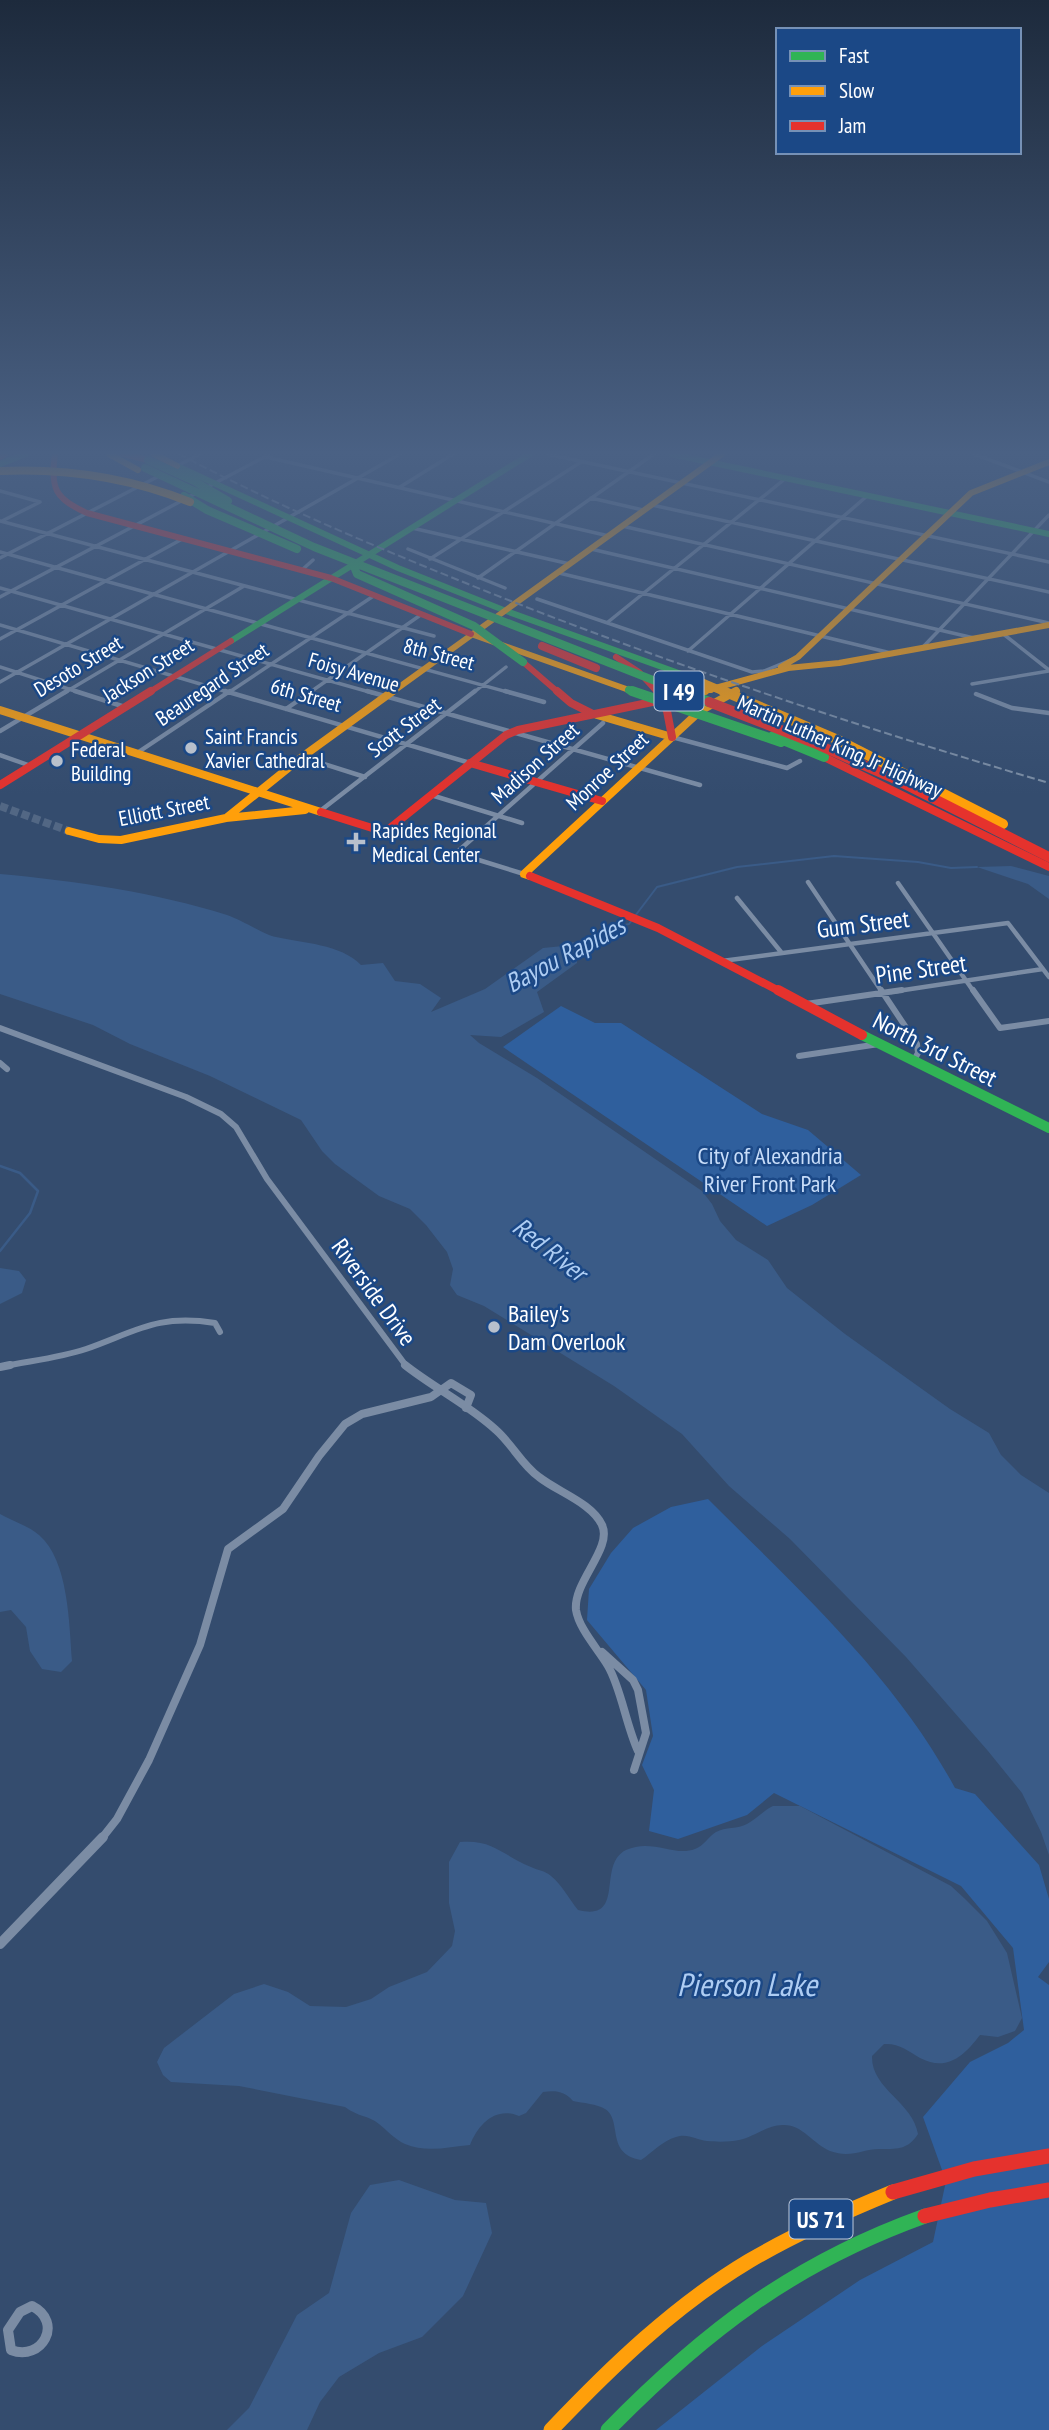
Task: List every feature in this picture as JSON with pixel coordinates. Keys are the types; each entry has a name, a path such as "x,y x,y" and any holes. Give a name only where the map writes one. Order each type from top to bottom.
{"main road":[{"path":"312,567 331,578 471,635 824,757"},
{"name":"Jackson Street","path":"0,785 348,567"},
{"name":"Martin Luther King, Jr Highway","path":"351,567 570,658 697,705 824,757 1049,867"},
{"name":"Martin Luther King, Jr Highway","path":"368,567 814,743 895,779 1049,857"},
{"path":"399,567 506,611 687,676 836,738 1049,850"},
{"name":"Elliott Street","path":"226,818 257,791 344,726 567,567"},
{"path":"765,674 798,657 892,567"},
{"path":"355,569 357,574 483,631 571,703 593,714 673,737"},
{"path":"426,590 603,652 692,688 711,690"},
{"path":"0,710 385,832 510,732 711,690 788,668 839,663 1049,624"},
{"path":"616,657 643,672 663,700 673,737"},
{"name":"Monroe Street","path":"524,874 700,711 737,690 788,673 839,663"},
{"name":"6th Street","path":"470,763 602,801"},
{"name":"Elliott Street","path":"69,831 99,839 121,840 226,818 287,810 320,811"},
{"name":"North 3rd Street","path":"524,874 556,884 662,930 913,1062 1049,1128"},
{"name":"US 71","path":"551,2430 625,2352 721,2276 771,2244 822,2219 929,2179 973,2168 1049,2156"},
{"name":"US 71","path":"608,2430 652,2384 733,2316 807,2268 853,2244 931,2214 973,2203 1049,2190"}],"street":[{"path":"0,639 130,567"},
{"path":"176,567 434,636"},
{"path":"0,682 201,567"},
{"path":"451,567 505,588"},
{"path":"478,578 493,567"},
{"path":"688,651 785,567"},
{"path":"804,567 1049,624"},
{"path":"934,567 1049,592"},
{"path":"922,647 1000,567"},
{"path":"0,597 55,568"},
{"name":"8th Street","path":"55,568 544,702"},
{"path":"608,622 676,568 974,638"},
{"path":"559,573 891,653"},
{"name":"Desoto Street","path":"0,731 244,586"},
{"name":"Foisy Avenue","path":"0,588 699,785"},
{"name":"Beauregard Street","path":"136,753 375,595"},
{"path":"537,599 756,672 798,657"},
{"path":"286,709 422,614"},
{"name":"6th Street","path":"0,625 470,763"},
{"path":"1002,633 1049,670"},
{"path":"0,667 125,706"},
{"name":"Scott Street","path":"320,811 506,667"},
{"path":"972,684 1049,670"},
{"path":"976,694 1003,707 1049,713"},
{"name":"Madison Street","path":"524,874 456,853 603,723"},
{"path":"673,737 787,768 800,761"},
{"path":"0,755 31,766"},
{"path":"302,757 365,776"},
{"path":"431,795 522,822"},
{"path":"808,882 919,1048 913,1062"},
{"path":"898,883 1000,1028 1049,1021"},
{"path":"737,898 781,953"},
{"name":"Gum Street","path":"722,961 1008,923 1043,969"},
{"path":"1043,969 1049,977"},
{"name":"Pine Street","path":"804,1004 1043,969"},
{"name":"Riverside Drive","path":"0,1028 186,1097 228,1119 244,1137 267,1179 410,1371 498,1431 537,1476 588,1509 601,1521 604,1528 603,1544 584,1577 576,1609 585,1630 601,1651 633,1680 638,1690 646,1734 638,1751 634,1770"},
{"path":"799,1056 879,1044"},
{"path":"0,1367 83,1350 154,1322 195,1320 215,1324 220,1332"},
{"path":"0,1944 90,1853 117,1819 155,1747 200,1646 228,1549 283,1510 318,1456 345,1423 362,1415 410,1404 455,1383 471,1395 466,1408"},
{"name":"Riverside Drive","path":"601,1651 614,1680 628,1730 638,1751"},
{"path":"22,2308 39,2308 49,2322 46,2339 34,2351 18,2354 9,2349 5,2342 4,2318 22,2308"}],"green space":[{"name":"City of Alexandria River Front Park","path":"561,1006 595,1023 621,1023 762,1114 808,1130 861,1175 812,1205 767,1226 503,1047"},
{"path":"708,1499 809,1600 874,1671 931,1747 955,1788 975,1794 1039,1865 1049,1899 1049,1962 1038,1977 1049,1985 1049,2430 656,2430 762,2346 860,2280 933,2242 946,2181 923,2117 970,2062 1008,2043 1024,2030 1013,1948 961,1886 774,1793 747,1815 678,1839 649,1831 654,1790 642,1765 653,1736 646,1690 587,1620 589,1589 611,1553 633,1528 671,1507"}],"water":[{"path":"1011,866 1049,876 1049,899 1028,884 977,867"},
{"name":"Red River","path":"0,874 86,884 171,900 227,915 276,937 332,948 361,965 383,963 395,981 420,984 441,998 431,1012 485,989 543,948 573,942 585,948 577,953 577,963 537,992 544,1012 501,1037 470,1035 702,1191 720,1221 736,1240 768,1260 787,1288 845,1334 950,1409 989,1433 1001,1455 1021,1475 1049,1493 1049,1855 1022,1793 988,1751 906,1657 790,1539 729,1486 682,1434 614,1386 484,1306 457,1295 450,1285 453,1269 447,1252 410,1209 379,1196 335,1164 322,1151 301,1120 210,1076 130,1044 93,1025 0,994"},
{"path":"0,1268 19,1271 26,1280 22,1293 0,1304"},
{"path":"0,1514 39,1535 56,1560 66,1594 72,1661 61,1672 42,1669 30,1651 26,1627 11,1610 0,1612"},
{"name":"Pierson Lake","path":"773,1806 800,1806 951,1886 987,1921 1007,1953 1022,2018 1015,2031 998,2037 980,2035 961,2055 947,2062 930,2062 889,2044 884,2044 872,2056 873,2068 878,2078 915,2123 918,2134 911,2143 903,2147 851,2154 838,2153 824,2148 797,2128 778,2125 732,2141 676,2137 641,2160 630,2157 623,2151 610,2114 605,2109 573,2101 563,2093 552,2091 543,2092 526,2113 519,2116 503,2113 495,2115 478,2130 470,2145 421,2148 401,2142 375,2121 345,2107 239,2086 171,2082 163,2075 157,2062 164,2048 234,1994 264,1984 288,1992 310,2006 346,2007 371,1999 389,1987 427,1972 452,1946 455,1931 449,1903 449,1862 460,1842 490,1846 546,1873 559,1884 578,1910 593,1911 602,1908 607,1900 613,1867 617,1857 626,1850 645,1846 679,1851 695,1849 716,1832 747,1824"},
{"path":"399,2180 455,2200 486,2203 492,2233 463,2296 422,2337 379,2353 339,2377 320,2402 307,2430 227,2430 249,2408 297,2315 329,2293 351,2213 370,2185"}],"waterway":[{"name":"Bayou Rapides","path":"578,946 611,928 629,924 657,887 737,867 834,856 918,862 951,868 977,867"},
{"path":"0,1166 20,1173 38,1191 30,1213 0,1251"}],"tunnel":[{"path":"0,806 69,831"}],"railway":[{"path":"428,567 557,619 766,694 1049,783"}],"traffic: fast":[{"path":"231,641 349,567"},
{"path":"366,567 709,702"},
{"path":"397,567 506,611"},
{"path":"355,569 357,574 474,626 523,662"},
{"path":"506,611 687,676"},
{"path":"629,690 781,742"},
{"path":"773,736 824,757"},
{"path":"862,1035 1049,1128"},
{"path":"608,2430 677,2362 753,2302 835,2253 925,2216"}],"traffic: slow":[{"path":"226,818 302,757 565,567"},
{"path":"781,667 798,657 893,567"},
{"path":"657,701 711,690 788,668 839,663 1049,625"},
{"path":"471,634 629,690"},
{"path":"665,676 692,688 711,690"},
{"path":"687,676 836,739 1003,824"},
{"path":"530,876 524,874 700,711 736,691"},
{"path":"0,710 321,812"},
{"path":"597,715 672,737"},
{"path":"69,831 99,839 121,840 226,818 305,810"},
{"path":"551,2430 628,2352 707,2289 792,2237 893,2192"}],"traffic: jam":[{"path":"291,567 331,578 471,634"},
{"path":"0,785 231,641"},
{"path":"542,646 596,668"},
{"path":"616,657 639,672 656,690 667,711 672,737"},
{"path":"523,662 571,703 593,714"},
{"path":"321,812 385,832 506,735 518,730 657,701"},
{"path":"709,702 814,743 895,779 1049,857"},
{"path":"824,757 1049,867"},
{"path":"470,763 602,801"},
{"path":"530,876 658,928 862,1035"},
{"path":"893,2192 974,2169 1049,2156"},
{"path":"925,2216 990,2200 1049,2190"}],"place":[{"name":"Saint Francis Xavier Cathedral","path":"191,748"},
{"name":"Federal Building","path":"57,761"},
{"name":"Rapides Regional Medical Center","path":"356,842"},
{"name":"Bailey's Dam Overlook","path":"494,1327"}]}
